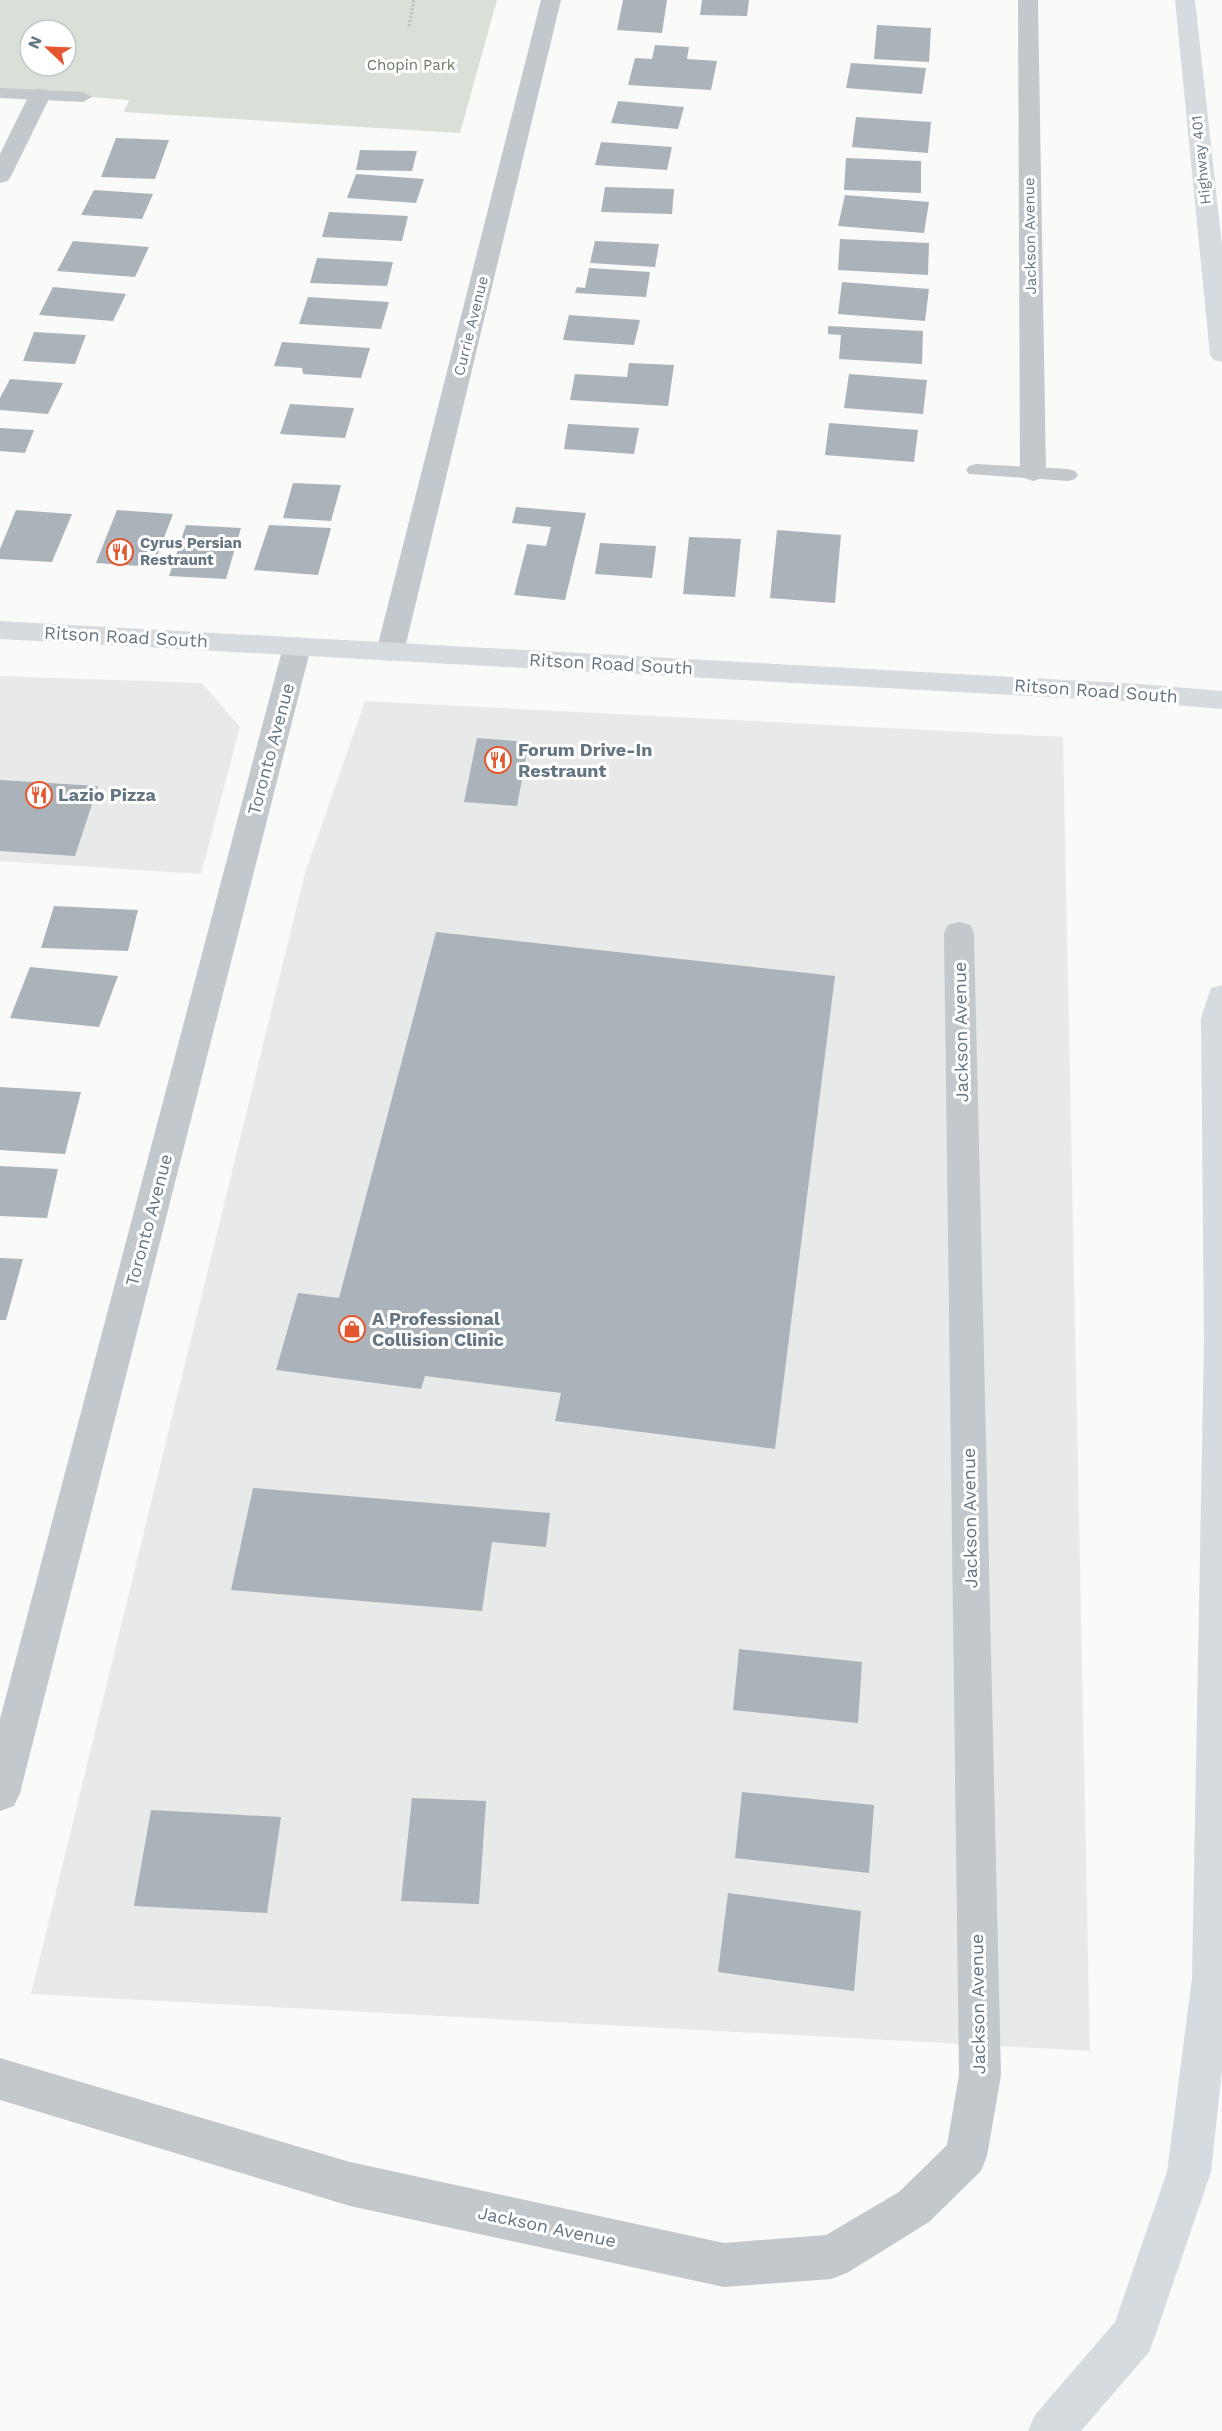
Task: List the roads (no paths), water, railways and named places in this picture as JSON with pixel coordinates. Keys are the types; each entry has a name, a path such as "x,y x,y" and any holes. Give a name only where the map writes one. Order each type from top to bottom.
{"main road":[{"name":"Highway 401","path":"1185,0 1222,355"},
{"name":"Ritson Road South","path":"0,630 1139,693 1222,700"},
{"path":"1051,2431 1133,2336 1189,2172 1212,1978 1221,1341 1216,1018 1222,996"}],"street":[{"name":"Currie Avenue","path":"390,652 551,0"},
{"name":"Jackson Avenue","path":"1028,0 1033,473"},
{"path":"0,176 40,95"},
{"name":"Toronto Avenue","path":"0,1793 297,647"},
{"name":"Jackson Avenue","path":"0,2079 350,2184 724,2265 831,2257 914,2207 966,2156 980,2075 959,933"}],"lane":[{"path":"0,93 83,97"},
{"path":"976,470 1068,475"}],"place":[{"name":"Cyrus Persian Restraunt","path":"120,552"},
{"name":"Forum Drive-In Restraunt","path":"498,760"},
{"name":"Lazio Pizza","path":"39,795"},
{"name":"A Professional Collision Clinic","path":"352,1329"}],"park label":[{"name":"Chopin Park","path":"411,65"}]}
